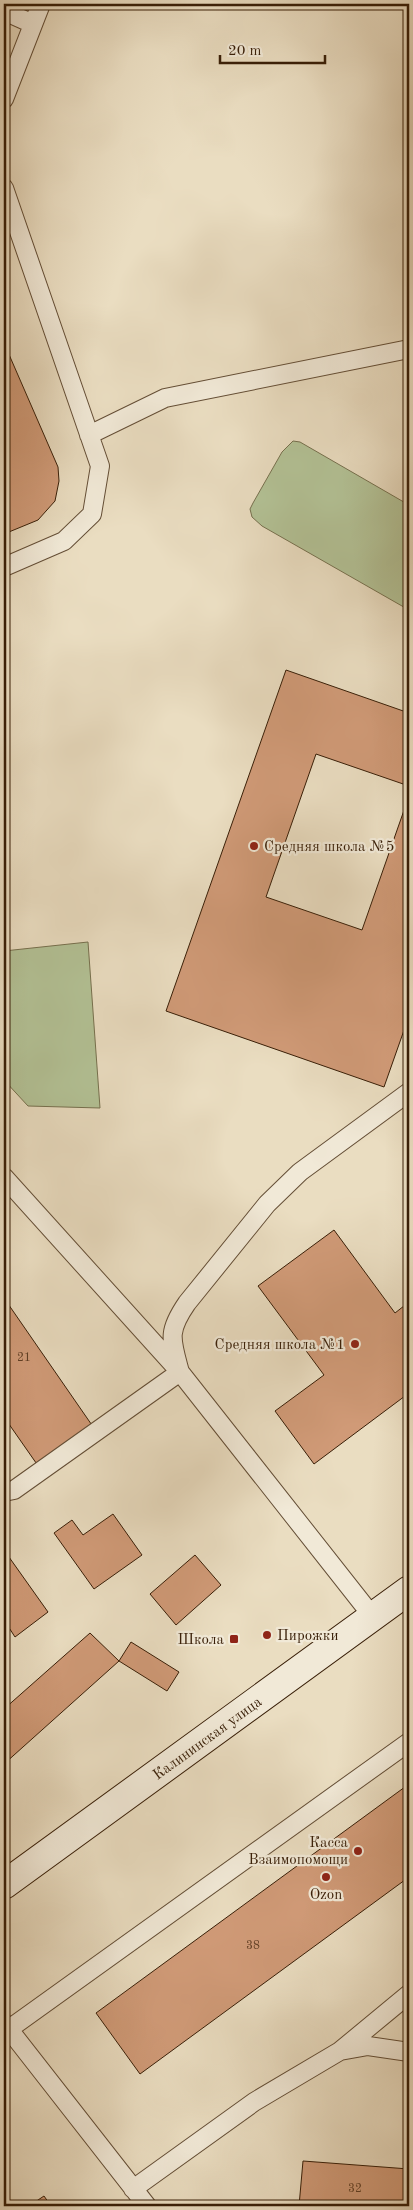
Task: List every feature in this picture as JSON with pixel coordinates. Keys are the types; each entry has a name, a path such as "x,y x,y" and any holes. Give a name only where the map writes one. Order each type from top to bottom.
{"main road":[{"name":"Калининская улица","path":"4,1886 409,1590"}],"lane":[{"path":"4,99 41,4"},
{"path":"4,11 33,24"},
{"path":"4,188 100,466 92,514 64,541 4,567"},
{"path":"89,435 165,398 409,349"},
{"path":"180,1372 174,1349 172,1327 187,1303 267,1204 300,1172 409,1092"},
{"path":"4,1177 180,1372 372,1617"},
{"path":"7,1486 180,1372"},
{"path":"147,2206 6,2026 409,1742"},
{"path":"133,2189 254,2102 340,2051 409,1994"},
{"path":"340,2051 368,2046 409,2052"}],"green space":[{"path":"293,441 300,442 409,505 409,610 262,526 252,517 250,509 253,503 282,452"},
{"path":"88,942 100,1108 28,1106 4,1080 4,951"}],"building":[{"path":"4,343 58,467 59,481 55,501 38,520 4,534"},
{"name":"Средняя школа №5","path":"286,670 409,713 409,786 316,754 266,897 362,930 409,796 409,1016 384,1087 166,1011"},
{"name":"Средняя школа №1","path":"334,1230 395,1313 409,1302 409,1393 314,1464 275,1411 324,1375 258,1286"},
{"path":"4,1298 96,1431 41,1470 4,1417"},
{"path":"113,1514 142,1555 94,1589 54,1533 72,1520 83,1535"},
{"path":"4,1550 48,1612 15,1637 4,1620"},
{"path":"195,1555 221,1585 176,1625 150,1594"},
{"path":"90,1633 119,1661 4,1764 4,1709"},
{"path":"131,1642 179,1672 167,1691 119,1661"},
{"path":"409,1784 409,1877 140,2074 96,2013"},
{"path":"303,2161 409,2169 409,2206 299,2206"},
{"path":"44,2196 51,2206 29,2206"}],"place":[{"name":"Средняя школа №5","path":"254,846"},
{"name":"Средняя школа №1","path":"355,1344"},
{"name":"Пирожки","path":"267,1635"},
{"name":"Школа","path":"234,1639"},
{"name":"Касса Взаимопомощи","path":"358,1851"},
{"name":"Ozon","path":"326,1877"}]}
